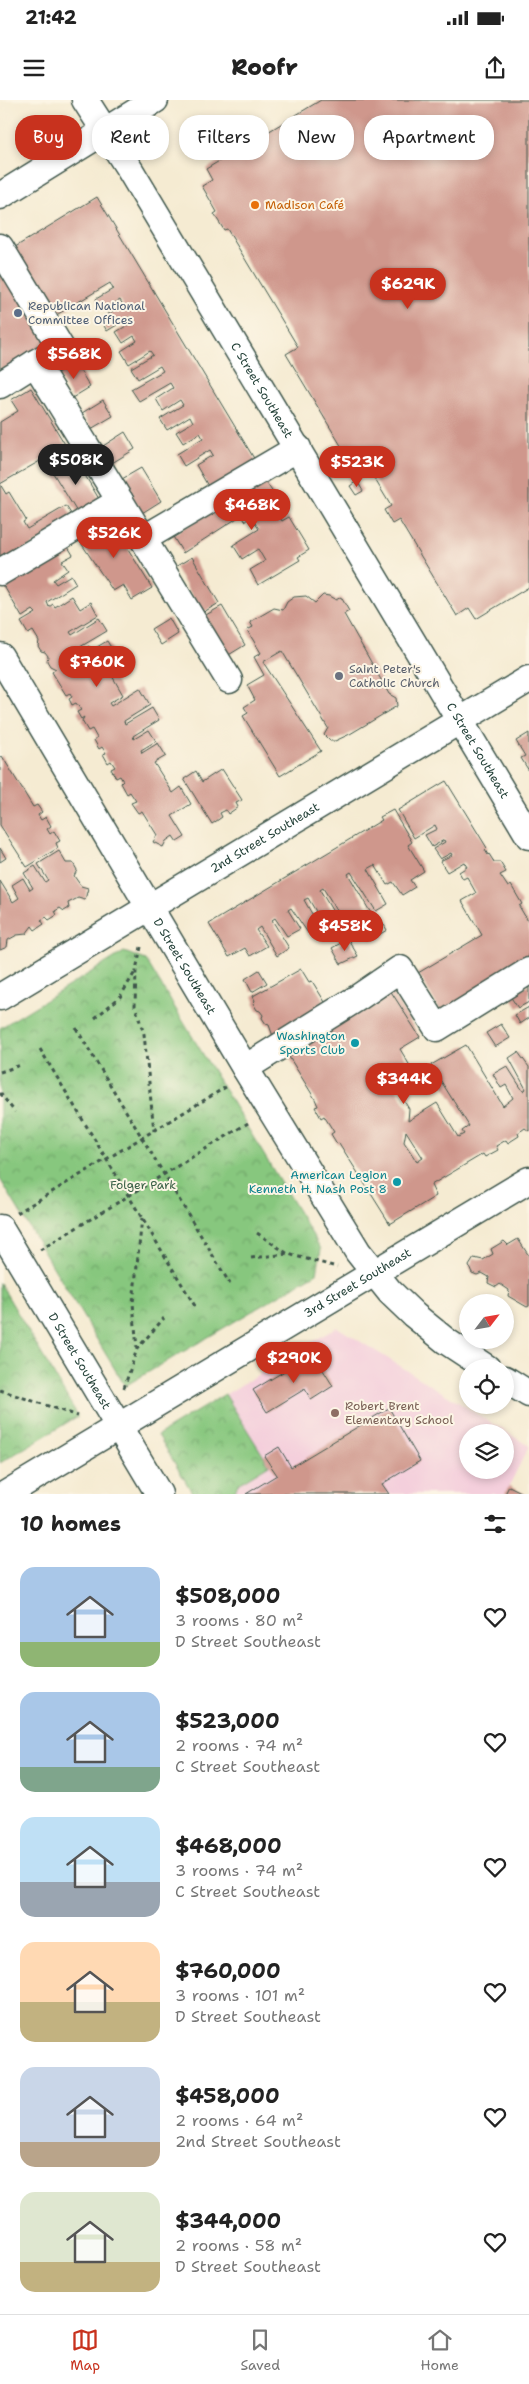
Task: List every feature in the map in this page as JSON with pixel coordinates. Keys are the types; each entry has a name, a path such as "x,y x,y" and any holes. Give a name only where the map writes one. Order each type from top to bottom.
{"street":[{"name":"C Street Southeast","path":"85,100 94,115"},
{"path":"132,115 155,100"},
{"path":"0,196 92,140"},
{"name":"C Street Southeast","path":"122,160 298,448 529,836"},
{"path":"0,247 61,348 0,385"},
{"path":"36,363 229,680"},
{"path":"143,539 298,448"},
{"path":"0,572 120,501"},
{"name":"D Street Southeast","path":"0,656 245,1068 355,1247 396,1298 428,1328 474,1359"},
{"name":"2nd Street Southeast","path":"0,997 529,679"},
{"path":"245,1068 359,997 400,968 437,1028 529,971"},
{"name":"3rd Street Southeast","path":"6,1494 529,1180"},
{"name":"D Street Southeast","path":"7,1221 118,1426 159,1494"},
{"path":"514,1385 529,1394"}],"path":[{"path":"141,947 136,970 135,1006 144,1034 154,1131"},
{"path":"96,1018 120,997 136,970"},
{"path":"76,1028 230,1284"},
{"path":"40,1049 195,1306"},
{"path":"0,1072 21,1065"},
{"path":"7,1221 226,1087"},
{"path":"0,1093 15,1112"},
{"path":"37,1251 248,1123"},
{"path":"123,1392 137,1349 133,1303 142,1217"},
{"path":"257,1233 288,1254 337,1267"},
{"path":"251,1258 288,1254"},
{"path":"137,1349 164,1318"},
{"path":"0,1390 78,1416"}],"shaded area":[{"name":"Robert Brent Elementary School","path":"337,1327 459,1403 459,1414 477,1414 494,1424 459,1424 459,1479 512,1479 505,1494 193,1494 158,1435"},
{"name":"Robert Brent Elementary School","path":"514,1437 529,1446 514,1476"}],"green space":[{"name":"Folger Park","path":"124,952 146,960 321,1249 317,1273 125,1386 0,1179 0,1028"},
{"path":"0,1283 78,1416 0,1463"},
{"path":"225,1394 269,1465 238,1484 234,1494 193,1494 158,1435"}],"building":[{"path":"321,100 529,100 529,587 476,619 469,608 457,616 399,520 392,524 384,510 391,506 359,453 349,459 286,354 298,347 227,229 224,230 214,214 217,212 202,186 212,180 206,169 221,160 269,160 269,131 279,125 279,160 354,160 354,115 296,115"},
{"path":"97,197 258,465 212,493 196,465 213,455 210,450 184,466 177,454 203,438 200,433 183,443 176,432 193,422 190,416 167,430 160,419 183,405 180,400 163,411 156,399 173,388 170,383 139,401 131,389 163,371 160,366 138,379 131,368 153,355 150,351 129,364 121,351 137,341 134,336 123,343 116,332 133,322 130,317 107,331 100,319 123,305 120,300 103,310 96,299 113,289 110,283 48,320 7,252"},
{"name":"Republican National Committee Offices","path":"0,254 52,346 0,377"},
{"path":"75,362 90,387 72,398 57,373"},
{"path":"31,388 66,446 0,484 0,422 18,411 11,400"},
{"path":"103,400 113,416 91,429 82,413"},
{"path":"125,432 135,449 112,463 103,446"},
{"path":"73,455 102,504 80,517 50,468"},
{"path":"141,468 161,501 142,513 122,479"},
{"path":"264,479 279,502 272,505 282,521 289,517 309,550 298,557 300,560 258,585 250,570 265,561 258,549 242,559 233,545 259,529 251,517 245,521 242,515 183,553 172,535"},
{"path":"357,481 363,491 356,495 350,486"},
{"path":"0,484 6,494 9,492 26,520 23,522 27,529 66,506 75,520 0,565"},
{"path":"109,518 152,588 132,600 123,585 113,591 77,537"},
{"path":"65,542 73,555 62,561 68,570 53,580 56,584 71,575 76,584 47,602 49,607 53,604 55,607 72,596 80,609 91,602 98,615 70,632 72,635 99,618 107,631 80,647 82,650 89,646 92,650 107,641 120,662 105,672 107,676 111,674 123,695 109,703 111,706 140,688 150,705 124,721 125,724 152,708 159,720 133,736 134,739 149,730 156,741 141,750 142,753 158,743 166,756 154,763 173,793 181,787 191,804 172,816 185,837 177,842 173,836 166,841 163,847 153,842 157,835 142,811 138,813 131,803 136,801 130,792 127,794 121,783 123,781 120,776 116,778 111,769 115,767 111,761 108,763 103,754 106,753 102,747 99,749 94,740 97,738 92,729 88,731 82,721 84,717 81,719 77,712 81,710 76,703 72,705 69,699 72,697 70,693 66,695 52,672 56,669 50,666 47,661 48,656 38,646 39,641 33,631 28,634 21,622 36,613 33,610 22,617 5,588 0,584"},
{"path":"192,557 219,603 202,613 175,567"},
{"name":"Saint Peter's Catholic Church","path":"323,595 336,600 341,597 349,611 344,614 389,694 396,698 397,706 350,734 335,741 330,741 324,735 328,728 282,651 263,662 321,751 280,776 243,716 248,713 244,707 255,700 247,685 264,675 254,657 261,653 247,630 253,627 250,622 274,608 283,610 287,602 294,597 306,596 315,603"},
{"path":"222,606 245,645 227,656 204,616"},
{"path":"169,618 178,634 161,645 151,629"},
{"path":"529,733 529,771 521,758 525,756 516,741"},
{"path":"2,756 33,807 37,805 42,812 38,815 41,820 46,817 51,826 47,829 50,834 54,831 60,841 56,843 58,848 27,867 0,825 0,757"},
{"path":"222,769 242,800 236,803 238,807 228,814 226,810 220,813 222,817 212,824 184,779 196,771 202,782"},
{"path":"446,781 487,848 485,850 488,855 494,862 500,862 506,872 500,875 508,887 511,885 522,904 519,906 529,923 529,965 442,1014 418,973 482,935 462,901 476,893 467,877 463,879 459,872 467,867 464,862 447,872 440,861 452,855 451,853 440,859 433,849 445,842 444,840 432,847 425,835 437,829 435,825 414,838 398,810"},
{"path":"393,810 412,842 408,845 424,871 410,880 415,887 402,895 393,882 387,885 375,865 368,869 388,904 376,911 351,872 348,874 372,915 360,922 357,918 346,925 323,888 320,890 342,927 330,935 308,898 304,900 319,926 308,933 291,908 288,910 300,929 287,936 275,918 272,920 289,948 277,956 260,927 256,930 267,946 250,956 245,948 229,957 209,924 382,820 380,817"},
{"path":"0,848 6,858 0,862"},
{"path":"59,851 66,863 73,863 77,870 74,876 81,886 88,888 85,900 78,898 68,903 69,908 64,911 60,908 55,911 57,915 49,920 46,917 41,920 44,924 35,930 32,926 26,934 17,935 8,940 7,947 0,950 0,881 13,902 19,898 12,885 23,878 30,890 33,888 24,873 35,866 45,882 48,880 38,864"},
{"path":"383,923 387,930 370,940 366,933"},
{"path":"348,939 358,956 341,964 332,948"},
{"path":"301,969 309,982 312,981 328,1007 274,1039 269,1025 266,1024 262,1018 263,1015 253,1003 255,1001 253,996"},
{"path":"259,970 267,983 252,992 245,979"},
{"path":"529,984 529,1002 518,1008 510,996"},
{"path":"390,990 420,1037 400,1049 416,1076 396,1088 409,1109 408,1121 437,1103 458,1137 464,1134 462,1131 469,1126 431,1065 466,1045 503,1106 513,1098 506,1085 501,1088 493,1074 507,1066 523,1091 526,1089 509,1058 518,1052 529,1067 529,1131 525,1128 518,1133 519,1136 508,1143 506,1140 496,1146 498,1150 485,1157 483,1154 431,1185 436,1196 390,1224 339,1143 337,1144 331,1134 334,1132 324,1116 321,1118 315,1107 318,1106 315,1099 286,1052","holes":["406,1131 423,1158 417,1162 404,1142"]},
{"path":"529,1007 529,1018 520,1024 515,1015"},
{"path":"501,1024 510,1038 495,1047 486,1033"},
{"path":"518,1239 529,1256 529,1306 527,1307 514,1299 514,1294 508,1294 509,1290 500,1284 496,1287 488,1283 489,1277 482,1273 477,1275 472,1273 469,1266 474,1258 483,1260 493,1254 491,1249 504,1241 508,1245"},
{"path":"313,1354 333,1386 311,1400 305,1389 267,1412 253,1390"},
{"path":"389,1408 420,1461 382,1484 389,1494 246,1494 277,1475 264,1456 279,1447 291,1467"},
{"path":"509,1486 525,1494 505,1494"}],"place":[{"name":"Madison Café","path":"255,205"},
{"name":"Republican National Committee Offices","path":"18,313"},
{"name":"Saint Peter's Catholic Church","path":"339,676"},
{"name":"Washington Sports Club","path":"355,1043"},
{"name":"American Legion Kenneth H. Nash Post 8","path":"397,1182"},
{"name":"Robert Brent Elementary School","path":"335,1413"}]}
